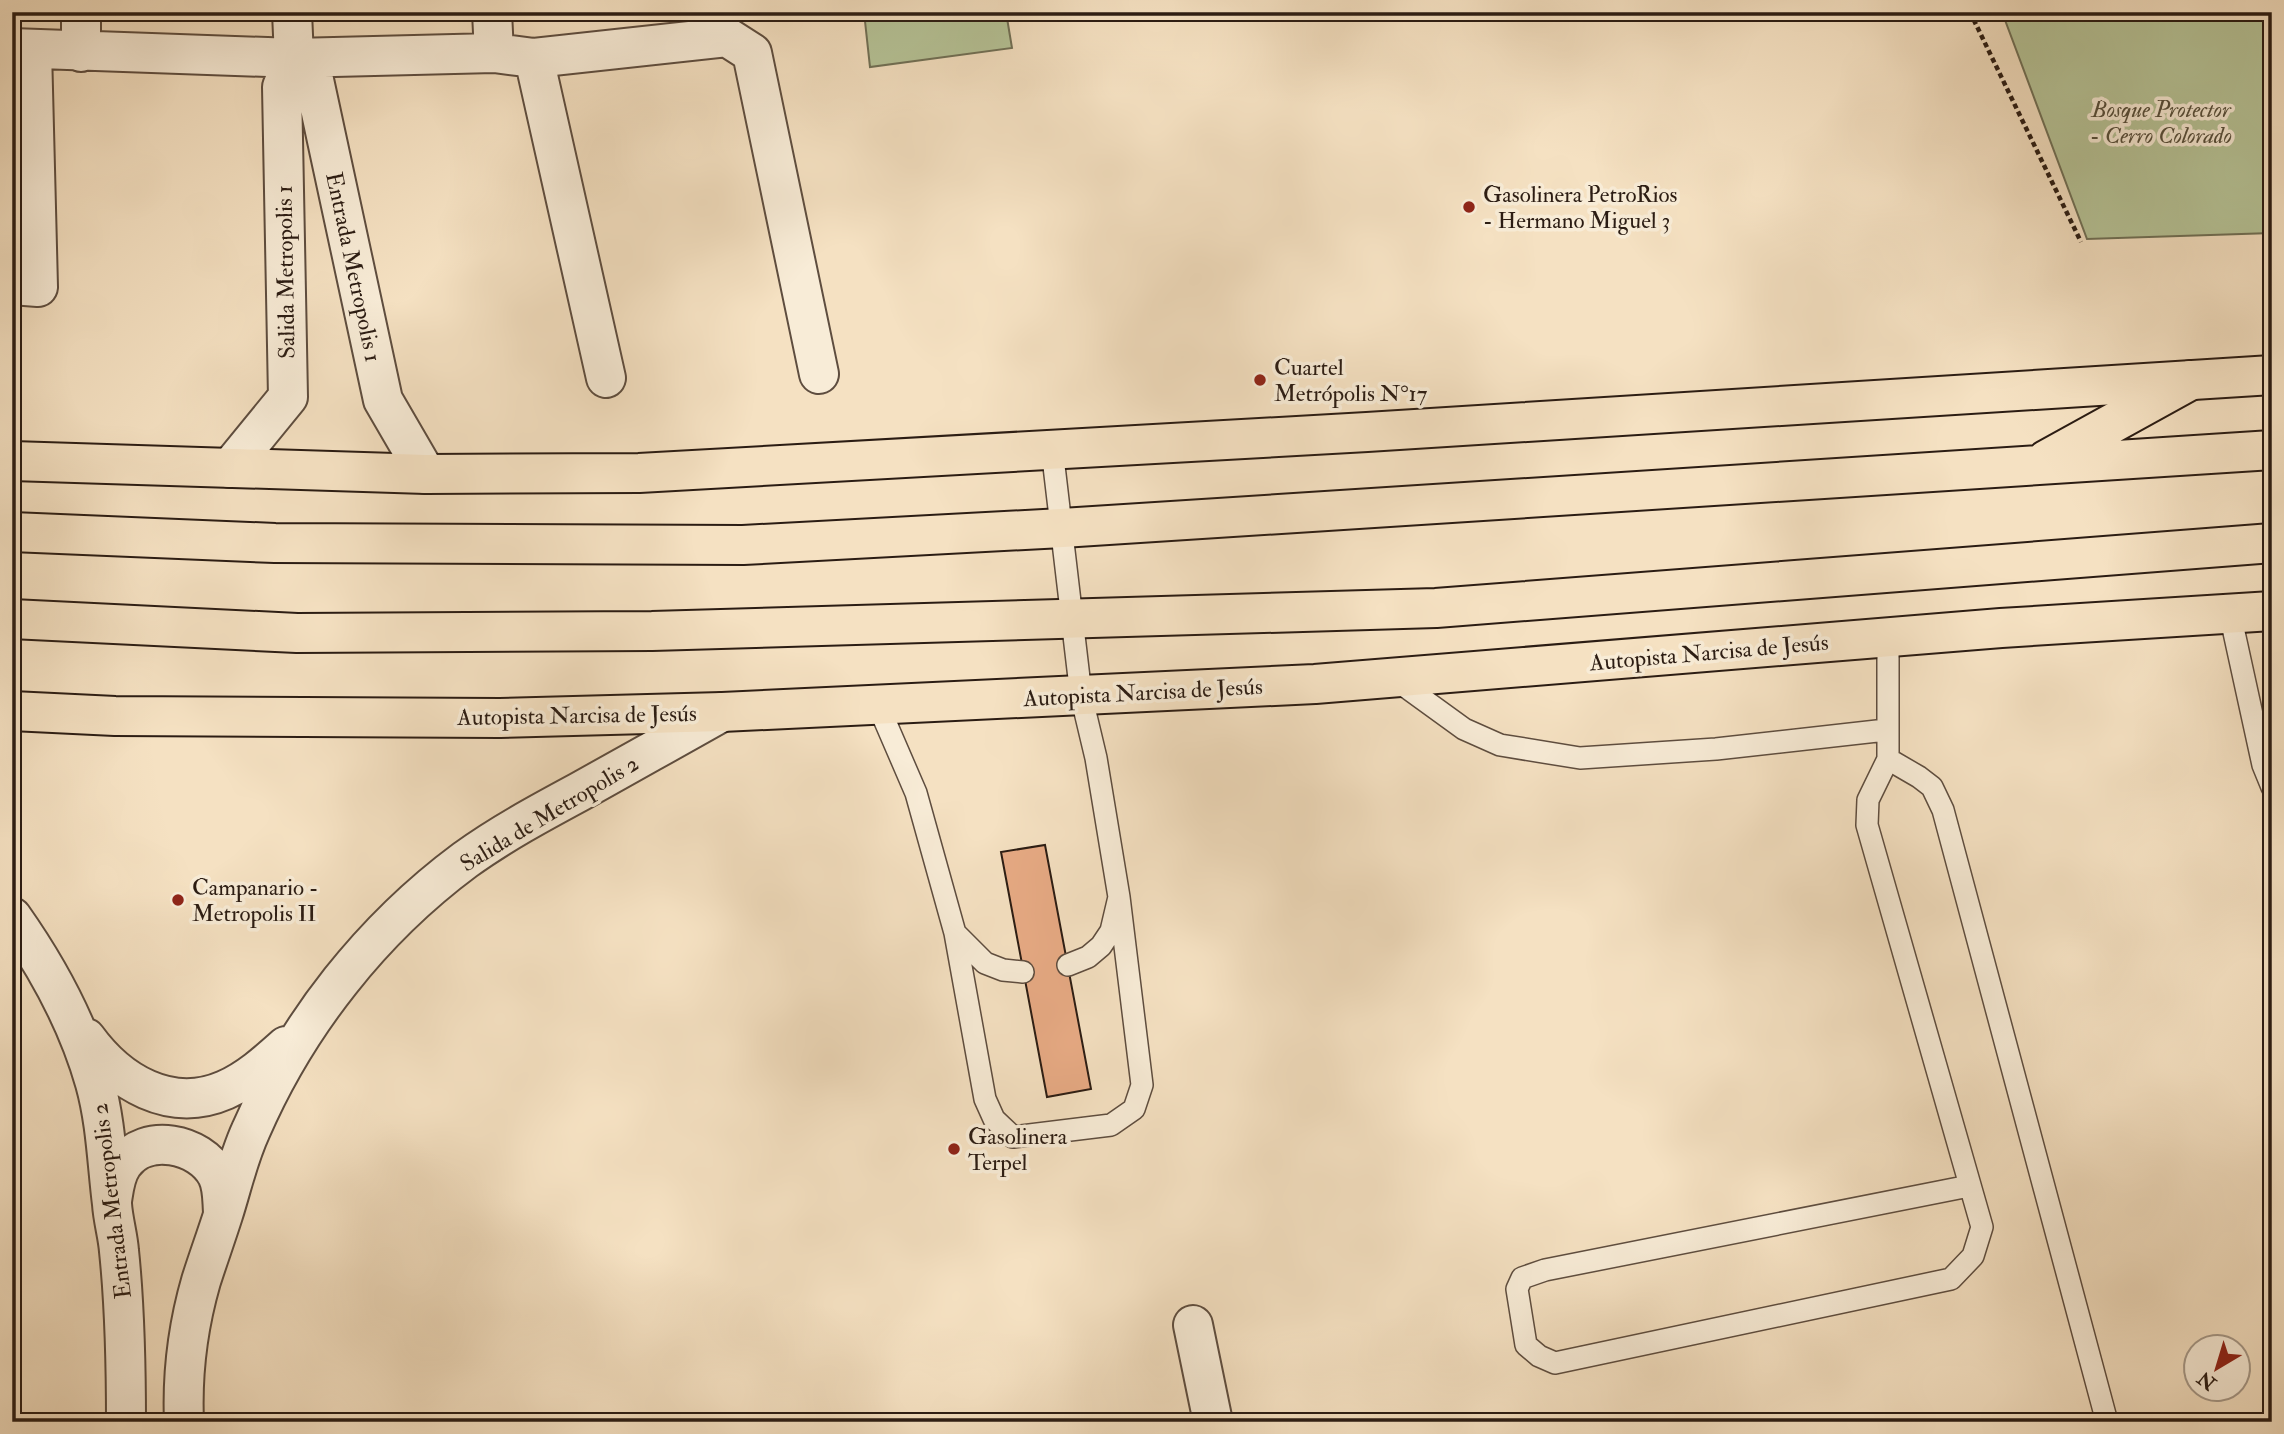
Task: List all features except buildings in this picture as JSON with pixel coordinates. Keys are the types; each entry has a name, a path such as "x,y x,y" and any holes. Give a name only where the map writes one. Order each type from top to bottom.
{"main road":[{"path":"12,461 426,474 639,473 1367,432 2272,375"},
{"path":"2036,465 2191,380"},
{"path":"12,532 275,544 716,545 1062,528 2272,450"},
{"path":"12,619 297,633 652,631 1436,608 2272,543"},
{"name":"Autopista Narcisa de Jesús","path":"12,711 115,716 500,718 722,712 1314,684 1888,638 2272,611"}],"street":[{"path":"81,12 81,52"},
{"path":"292,12 294,58"},
{"path":"492,12 494,53"},
{"path":"12,285 38,287 22,49 294,58 494,53 534,58 727,37 752,52 819,374"},
{"name":"Salida Metropolis 1","path":"230,468 288,397 282,88 294,58"},
{"name":"Entrada Metropolis 1","path":"294,58 314,80 383,400 426,474"},
{"path":"534,58 606,378"},
{"name":"Salida de Metropolis 2","path":"184,1422 183,1391 188,1344 200,1283 250,1131 270,1088 306,1028 374,941 419,896 467,858 525,821 722,712"},
{"name":"Entrada Metropolis 2","path":"12,917 43,962 68,1010 95,1081 100,1103 119,1248 125,1327 126,1422"},
{"path":"68,1010 88,1041 110,1066 133,1084 153,1093 175,1098 200,1098 247,1078 306,1028"},
{"path":"112,1205 116,1178 124,1162 136,1152 152,1145 171,1145 190,1150 206,1160 216,1173 222,1188 223,1214"},
{"path":"1193,1325 1213,1422"}],"lane":[{"path":"878,705 916,793 955,933 985,1099 994,1119 1013,1137 1111,1125 1134,1109 1142,1085 1119,897 1096,758 1081,695 1052,449"},
{"path":"2230,614 2263,765 2272,786"},
{"path":"1888,638 1888,759 1868,800 1867,825 1982,1227 1973,1256 1951,1279 1555,1363 1539,1356 1527,1345 1517,1289 1522,1278 1545,1270 1969,1186"},
{"path":"1393,678 1464,729 1500,745 1580,758 1716,749 1886,730"},
{"path":"1888,759 1932,787 1943,810 2107,1422"},
{"path":"1068,965 1088,957 1101,946 1111,931 1119,897"},
{"path":"955,933 985,962 1003,971 1023,972"}],"path":[{"path":"1970,12 2081,242"}],"green space":[{"path":"864,12 1006,12 1012,48 870,67"},
{"name":"Bosque Protector - Cerro Colorado","path":"2002,12 2272,12 2272,233 2087,239"}],"place":[{"name":"Gasolinera PetroRios - Hermano Miguel 3","path":"1469,207"},
{"name":"Cuartel Metrópolis N°17","path":"1260,380"},
{"name":"Campanario - Metropolis II","path":"178,900"},
{"name":"Gasolinera Terpel","path":"954,1149"}]}
